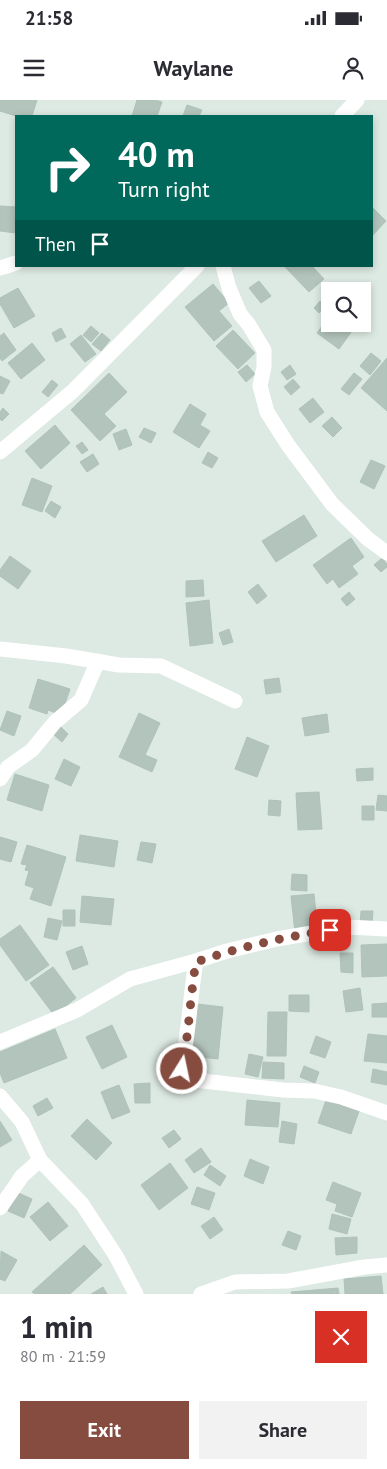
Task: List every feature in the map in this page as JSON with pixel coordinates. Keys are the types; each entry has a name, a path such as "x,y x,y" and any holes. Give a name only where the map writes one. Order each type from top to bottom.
{"street":[{"path":"343,115 358,100"},
{"path":"0,268 15,263"},
{"path":"0,452 73,391 196,267"},
{"path":"223,267 229,288 240,314 264,350 264,368 260,386 267,412 288,445 332,504 368,539 387,553"},
{"path":"0,649 119,665 161,666 236,701"},
{"path":"0,779 8,767 32,750 56,722 81,700 98,661"},
{"path":"0,1042 76,1010 130,979 196,962 227,951 277,939 347,928 387,929"},
{"path":"196,962 191,992 186,1050 182,1069 194,1080 283,1090 314,1091 341,1097 387,1113"},
{"path":"0,1096 22,1122 40,1160 82,1204 116,1256 136,1294"},
{"path":"0,1208 22,1176 40,1160"},
{"path":"201,1294 235,1282 288,1281 364,1267 387,1265"}],"building":[{"path":"0,100 37,100 32,115 15,116 0,111"},
{"path":"137,100 162,102 157,115 132,115"},
{"path":"187,105 202,110 200,115 183,115"},
{"path":"0,206 15,207 15,233 0,231"},
{"path":"373,208 386,221 373,235"},
{"path":"285,267 313,267 324,279 309,292"},
{"path":"259,281 271,296 261,303 249,288"},
{"path":"213,284 229,303 219,311 232,326 214,341 185,307"},
{"path":"18,288 35,316 14,328 0,304 0,298"},
{"path":"321,302 321,311 319,313 314,308"},
{"path":"91,326 99,333 91,342 83,335"},
{"path":"321,327 321,332 351,332 339,349 317,333"},
{"path":"61,328 66,337 56,342 52,333"},
{"path":"233,330 255,353 238,369 216,346"},
{"path":"4,333 16,350 2,361 0,358 0,336"},
{"path":"102,333 110,340 101,351 92,344"},
{"path":"81,335 96,354 85,362 70,344"},
{"path":"32,343 45,360 21,379 8,363"},
{"path":"371,353 381,361 370,375 360,366"},
{"path":"387,358 387,411 361,388"},
{"path":"247,365 255,374 246,382 238,372"},
{"path":"290,365 296,374 287,380 281,372"},
{"path":"109,373 127,392 104,414 116,426 100,441 71,410"},
{"path":"354,373 362,379 349,395 341,389"},
{"path":"0,376 10,381 3,394 0,393"},
{"path":"293,379 300,387 291,395 284,387"},
{"path":"52,380 58,385 48,397 42,392"},
{"path":"313,398 324,412 310,423 299,409"},
{"path":"190,404 206,414 200,425 210,431 199,448 173,432"},
{"path":"3,408 9,414 2,421 0,419 0,412"},
{"path":"332,417 342,428 333,437 322,426"},
{"path":"55,425 70,443 41,469 25,451"},
{"path":"144,428 156,433 151,443 139,437"},
{"path":"126,429 132,445 119,450 113,434"},
{"path":"82,442 88,450 82,454 76,446"},
{"path":"208,452 218,458 212,468 202,463"},
{"path":"93,454 99,464 87,472 80,462"},
{"path":"371,460 385,466 374,489 360,482"},
{"path":"32,478 52,486 42,512 22,505"},
{"path":"51,501 61,507 55,518 45,511"},
{"path":"304,515 317,536 276,562 262,541"},
{"path":"351,538 364,557 352,566 358,574 339,588 333,579 327,584 313,565"},
{"path":"10,556 31,571 18,589 0,576 0,570"},
{"path":"382,558 387,567 381,572 374,565"},
{"path":"203,580 204,596 186,597 186,581"},
{"path":"258,584 267,596 257,604 248,592"},
{"path":"349,592 355,599 347,606 341,599"},
{"path":"209,600 213,643 190,646 186,603"},
{"path":"229,629 233,642 223,645 219,633"},
{"path":"279,678 281,692 266,694 264,680"},
{"path":"38,679 70,689 61,715 48,710 47,714 29,708"},
{"path":"7,711 21,716 14,736 0,730"},
{"path":"139,713 160,723 145,755 157,760 152,772 119,757"},
{"path":"327,714 329,732 305,736 302,718"},
{"path":"59,725 68,734 62,742 52,733"},
{"path":"247,737 269,746 257,777 235,769"},
{"path":"64,759 80,767 71,786 55,779"},
{"path":"373,768 373,780 357,781 356,769"},
{"path":"15,774 49,785 42,811 7,800"},
{"path":"319,792 322,829 298,830 296,793"},
{"path":"378,795 387,796 387,811 376,810"},
{"path":"269,800 281,801 280,816 268,815"},
{"path":"362,806 374,806 374,820 362,820"},
{"path":"80,835 118,841 114,867 76,861"},
{"path":"0,837 17,842 11,862 0,859"},
{"path":"141,842 156,844 152,863 137,860"},
{"path":"27,845 66,857 51,906 30,899 34,888 25,885 29,871 25,870 27,865 21,864"},
{"path":"292,874 307,875 307,891 291,890"},
{"path":"314,894 318,931 295,933 291,896"},
{"path":"82,896 114,899 111,925 80,922"},
{"path":"63,910 75,910 75,926 63,926"},
{"path":"361,911 373,911 372,925 360,925"},
{"path":"48,918 62,921 57,940 44,937"},
{"path":"20,925 49,965 26,981 0,945 0,939"},
{"path":"387,944 387,976 362,977 361,945"},
{"path":"82,946 88,964 73,970 66,952"},
{"path":"340,953 353,953 353,973 341,972"},
{"path":"53,967 76,998 54,1015 30,983"},
{"path":"360,988 363,1010 346,1012 343,991"},
{"path":"289,995 309,995 309,1012 289,1011"},
{"path":"387,1003 387,1017 372,1017 372,1004"},
{"path":"197,1004 223,1007 218,1059 192,1056"},
{"path":"268,1012 287,1012 286,1056 267,1056"},
{"path":"112,1025 127,1057 102,1069 86,1037"},
{"path":"55,1029 67,1058 4,1083 0,1073 0,1052"},
{"path":"368,1034 387,1036 387,1063 364,1061"},
{"path":"316,1036 331,1042 325,1058 310,1053"},
{"path":"249,1054 263,1057 258,1077 245,1074"},
{"path":"263,1062 284,1063 284,1079 262,1078"},
{"path":"304,1066 319,1072 315,1083 300,1077"},
{"path":"373,1069 387,1072 387,1085 371,1082"},
{"path":"150,1083 150,1103 135,1103 134,1084"},
{"path":"119,1085 130,1112 112,1119 101,1092"},
{"path":"47,1098 53,1108 38,1116 33,1106"},
{"path":"247,1100 280,1103 278,1127 245,1125"},
{"path":"326,1100 359,1111 351,1134 318,1123"},
{"path":"87,1119 112,1143 96,1160 71,1136"},
{"path":"0,1121 12,1140 0,1147"},
{"path":"282,1121 297,1124 294,1144 279,1142"},
{"path":"174,1130 181,1139 169,1148 162,1138"},
{"path":"201,1148 211,1162 194,1173 185,1160"},
{"path":"250,1159 269,1167 263,1184 244,1176"},
{"path":"170,1163 188,1188 159,1210 141,1185"},
{"path":"210,1165 226,1176 220,1186 204,1175"},
{"path":"333,1182 361,1193 352,1217 335,1211 337,1204 326,1200"},
{"path":"197,1187 215,1193 209,1210 191,1204"},
{"path":"16,1192 32,1199 24,1218 8,1211"},
{"path":"48,1202 68,1226 50,1241 30,1217"},
{"path":"332,1214 351,1219 347,1234 329,1229"},
{"path":"214,1217 223,1230 210,1239 201,1226"},
{"path":"288,1231 301,1236 296,1250 282,1245"},
{"path":"357,1237 357,1253 336,1255 335,1238"},
{"path":"84,1245 102,1265 70,1294 35,1294 32,1292"},
{"path":"1,1251 17,1260 5,1281 0,1279"},
{"path":"381,1276 383,1294 345,1294 344,1279"},
{"path":"103,1287 107,1294 91,1294"},
{"path":"338,1288 339,1294 292,1294 291,1292"}],"route":[{"path":"182,1069 186,1050 191,992 196,962 227,951 277,939 330,930"}]}
